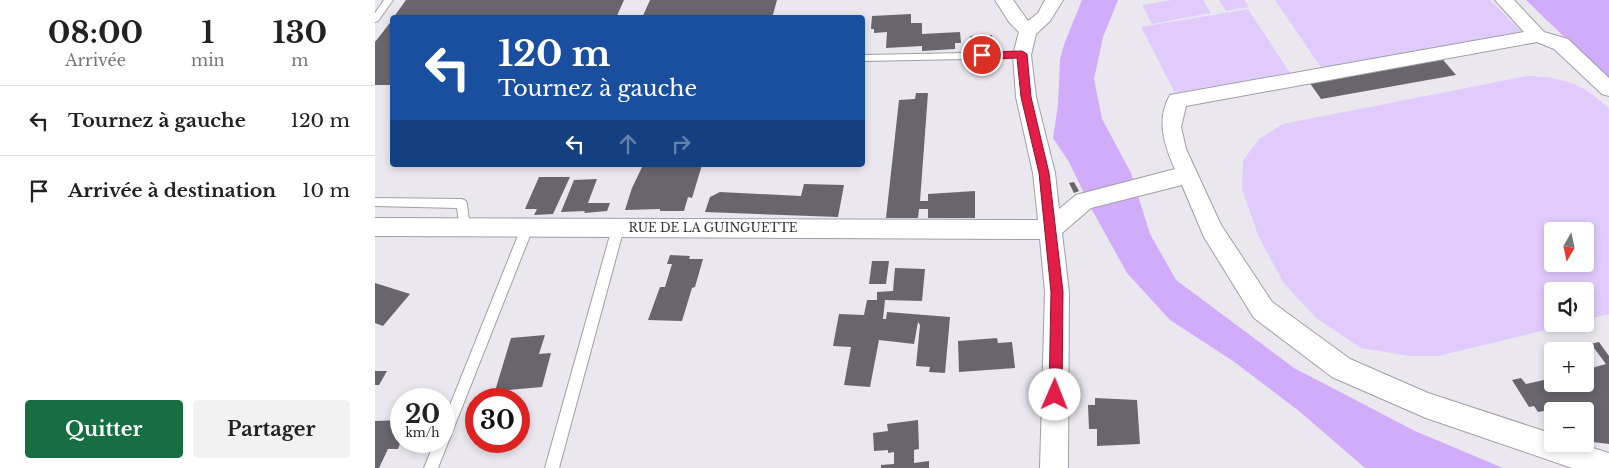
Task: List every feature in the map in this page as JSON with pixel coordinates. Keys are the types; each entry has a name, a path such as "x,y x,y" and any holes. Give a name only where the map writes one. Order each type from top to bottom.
{"street":[{"path":"1004,0 1015,18 1028,31"},
{"path":"1054,0 1044,17 1028,31 1022,54 1026,97 1044,173 1057,292 1054,468"},
{"path":"1505,0 1538,36 1561,44 1609,89"},
{"path":"1538,36 1177,100 1171,127 1176,149 1212,230 1263,310 1341,368 1426,405 1609,467"},
{"path":"1050,230 1084,201 1188,175"},
{"name":"RUE DE LA GUINGUETTE","path":"375,227 1050,230"}],"lane":[{"path":"375,19 389,0"},
{"path":"865,58 1022,54"},
{"path":"375,202 462,204 464,228"},
{"path":"455,408 527,228"},
{"path":"552,468 618,228"},
{"path":"431,468 437,453"}],"shaded area":[{"path":"1082,0 1118,0 1103,37 1094,79 1102,119 1131,173 1150,234 1176,280 1294,368 1415,431 1503,468 1365,468 1299,411 1233,361 1170,320 1127,273 1091,208 1069,162 1053,138 1058,105 1060,59"},
{"path":"1172,0 1203,0 1211,13 1152,24 1142,5"},
{"path":"1219,0 1244,0 1249,7 1226,11"},
{"path":"1275,0 1490,0 1523,33 1322,69"},
{"path":"1526,0 1609,0 1609,80"},
{"path":"1248,9 1290,73 1175,93 1141,27"},
{"path":"1527,76 1562,80 1582,88 1600,100 1609,109 1609,314 1594,318 1594,282 1544,282 1544,330 1438,356 1410,356 1361,348 1316,318 1283,282 1258,235 1242,189 1243,161 1259,139 1283,124"}],"building":[{"path":"406,0 624,0 617,15 395,15"},
{"path":"650,0 777,0 773,15 643,15"},
{"path":"911,14 911,23 922,23 922,34 960,32 961,43 955,43 955,49 922,51 922,46 886,48 887,32 874,33 874,29 871,29 872,16"},
{"path":"390,23 390,85 375,85 375,42"},
{"path":"992,35 994,46 972,47 970,36"},
{"path":"1439,55 1456,75 1321,99 1307,79"},
{"path":"916,93 928,93 920,201 928,201 928,194 975,191 975,218 928,218 928,209 919,209 918,218 886,218 899,100 915,99"},
{"path":"642,167 701,167 692,198 688,197 684,211 660,211 660,209 625,210 632,188"},
{"path":"539,177 570,177 553,214 534,215 537,209 525,209"},
{"path":"597,179 588,203 610,203 607,211 561,212 574,180"},
{"path":"1074,182 1079,191 1074,193 1069,183"},
{"path":"804,184 844,185 838,217 705,212 710,197 720,192 801,196"},
{"path":"670,255 690,256 689,259 703,259 695,287 692,288 682,321 648,320 660,287 665,287 672,264 667,264"},
{"path":"872,261 889,261 886,284 869,284"},
{"path":"895,268 925,269 922,301 885,300 883,319 886,319 887,312 950,317 945,373 929,372 930,367 916,366 920,325 918,322 914,344 879,340 870,387 844,385 851,347 833,346 839,314 864,315 867,300 877,300 877,292 893,291"},
{"path":"375,283 410,294 383,326 375,323"},
{"path":"545,335 539,354 551,353 542,387 496,388 511,338"},
{"path":"997,338 998,343 1012,342 1015,368 959,372 958,341"},
{"path":"1599,342 1609,356 1609,444 1594,442 1594,402 1544,402 1544,411 1538,412 1534,406 1529,407 1512,380 1521,378 1526,384 1544,380 1544,392 1594,392 1594,367 1606,364 1594,348 1594,343"},
{"path":"375,371 387,371 379,385 375,385"},
{"path":"1095,398 1137,400 1140,444 1097,446 1097,429 1089,429 1088,405 1095,405"},
{"path":"390,420 390,449 388,449 379,468 375,468 375,421"},
{"path":"918,420 919,449 914,450 914,463 929,461 929,468 881,468 881,465 894,464 894,452 888,453 888,450 874,451 873,433 888,431 887,424"}],"route":[{"path":"982,55 1022,54 1026,97 1044,173 1057,292 1055,395"}]}
